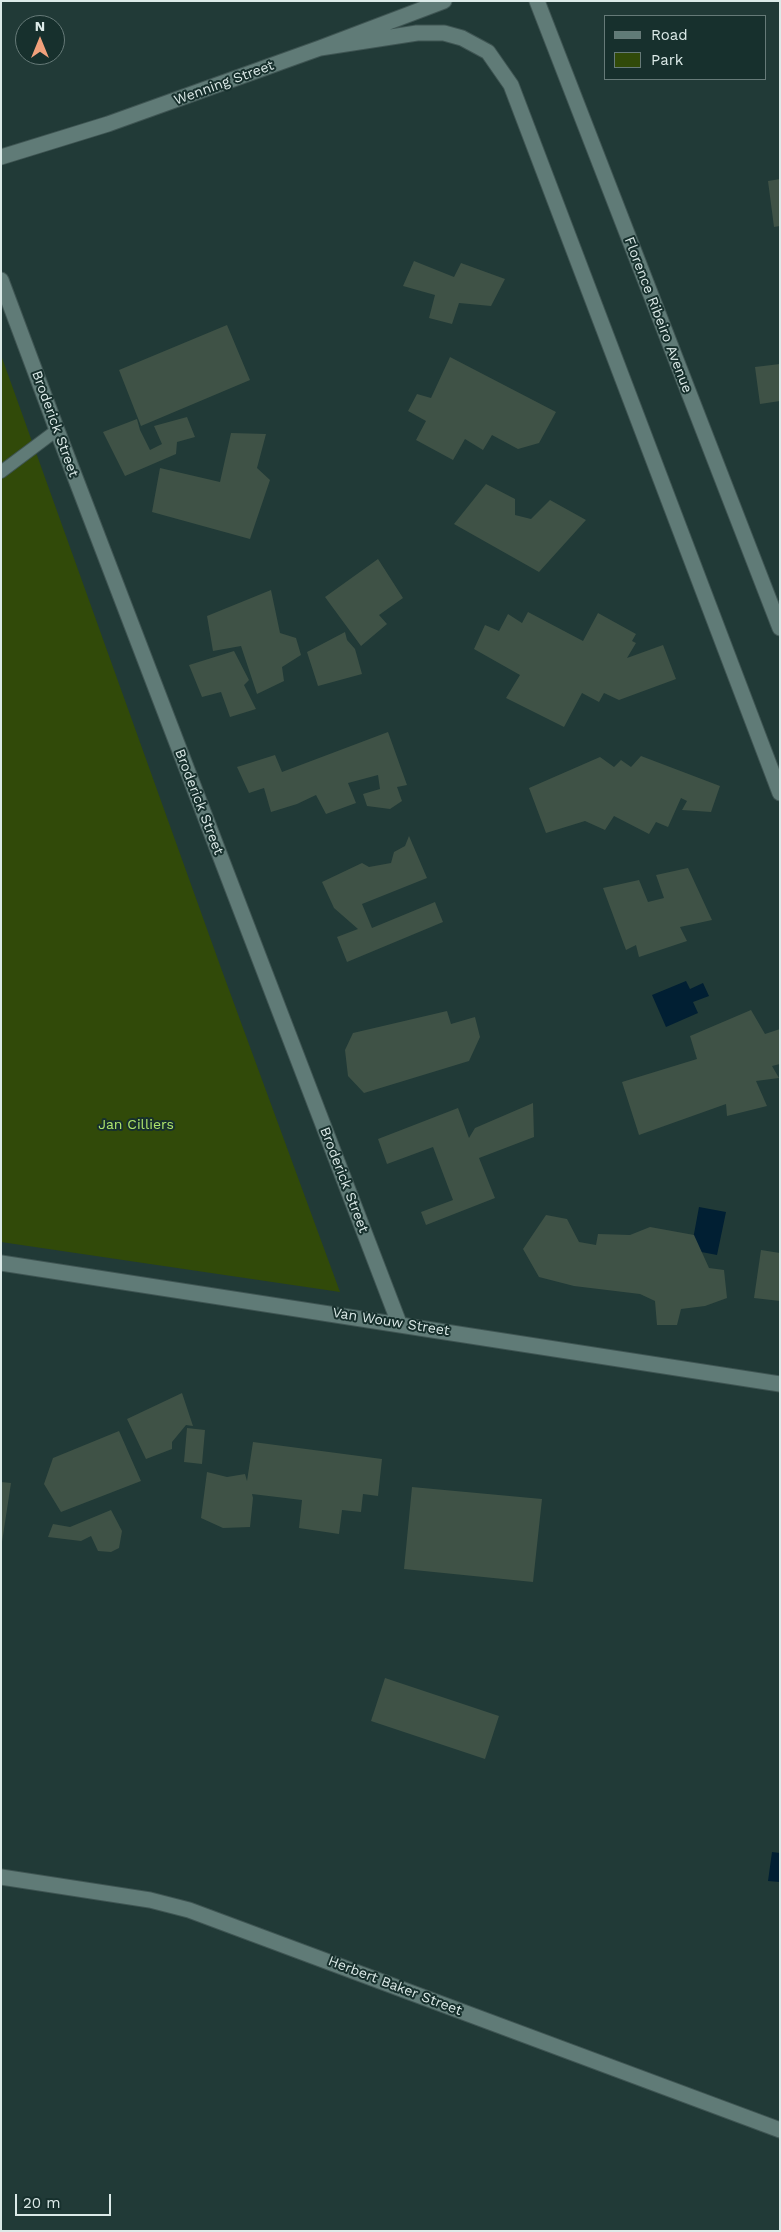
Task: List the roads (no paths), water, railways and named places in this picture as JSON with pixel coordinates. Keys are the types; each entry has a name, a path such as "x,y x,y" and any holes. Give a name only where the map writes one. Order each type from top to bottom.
{"street":[{"name":"Wenning Street","path":"1,157 108,124 320,48 444,1"},
{"name":"Florence Ribeiro Avenue","path":"537,1 780,628"},
{"path":"320,48 417,33 444,33 462,38 488,52 511,85 780,793"},
{"name":"Broderick Street","path":"1,280 399,1324"},
{"name":"Van Wouw Street","path":"1,1263 780,1384"},
{"name":"Herbert Baker Street","path":"1,1877 150,1900 189,1910 780,2130"}],"lane":[{"path":"1,472 57,430"}],"water":[{"path":"686,981 690,989 703,983 709,996 693,1002 698,1013 666,1027 652,995"},
{"path":"699,1207 726,1212 717,1255 691,1250"},
{"path":"772,1852 780,1853 780,1882 768,1881"}],"park label":[{"name":"Jan Cilliers","path":"136,1125"}]}
